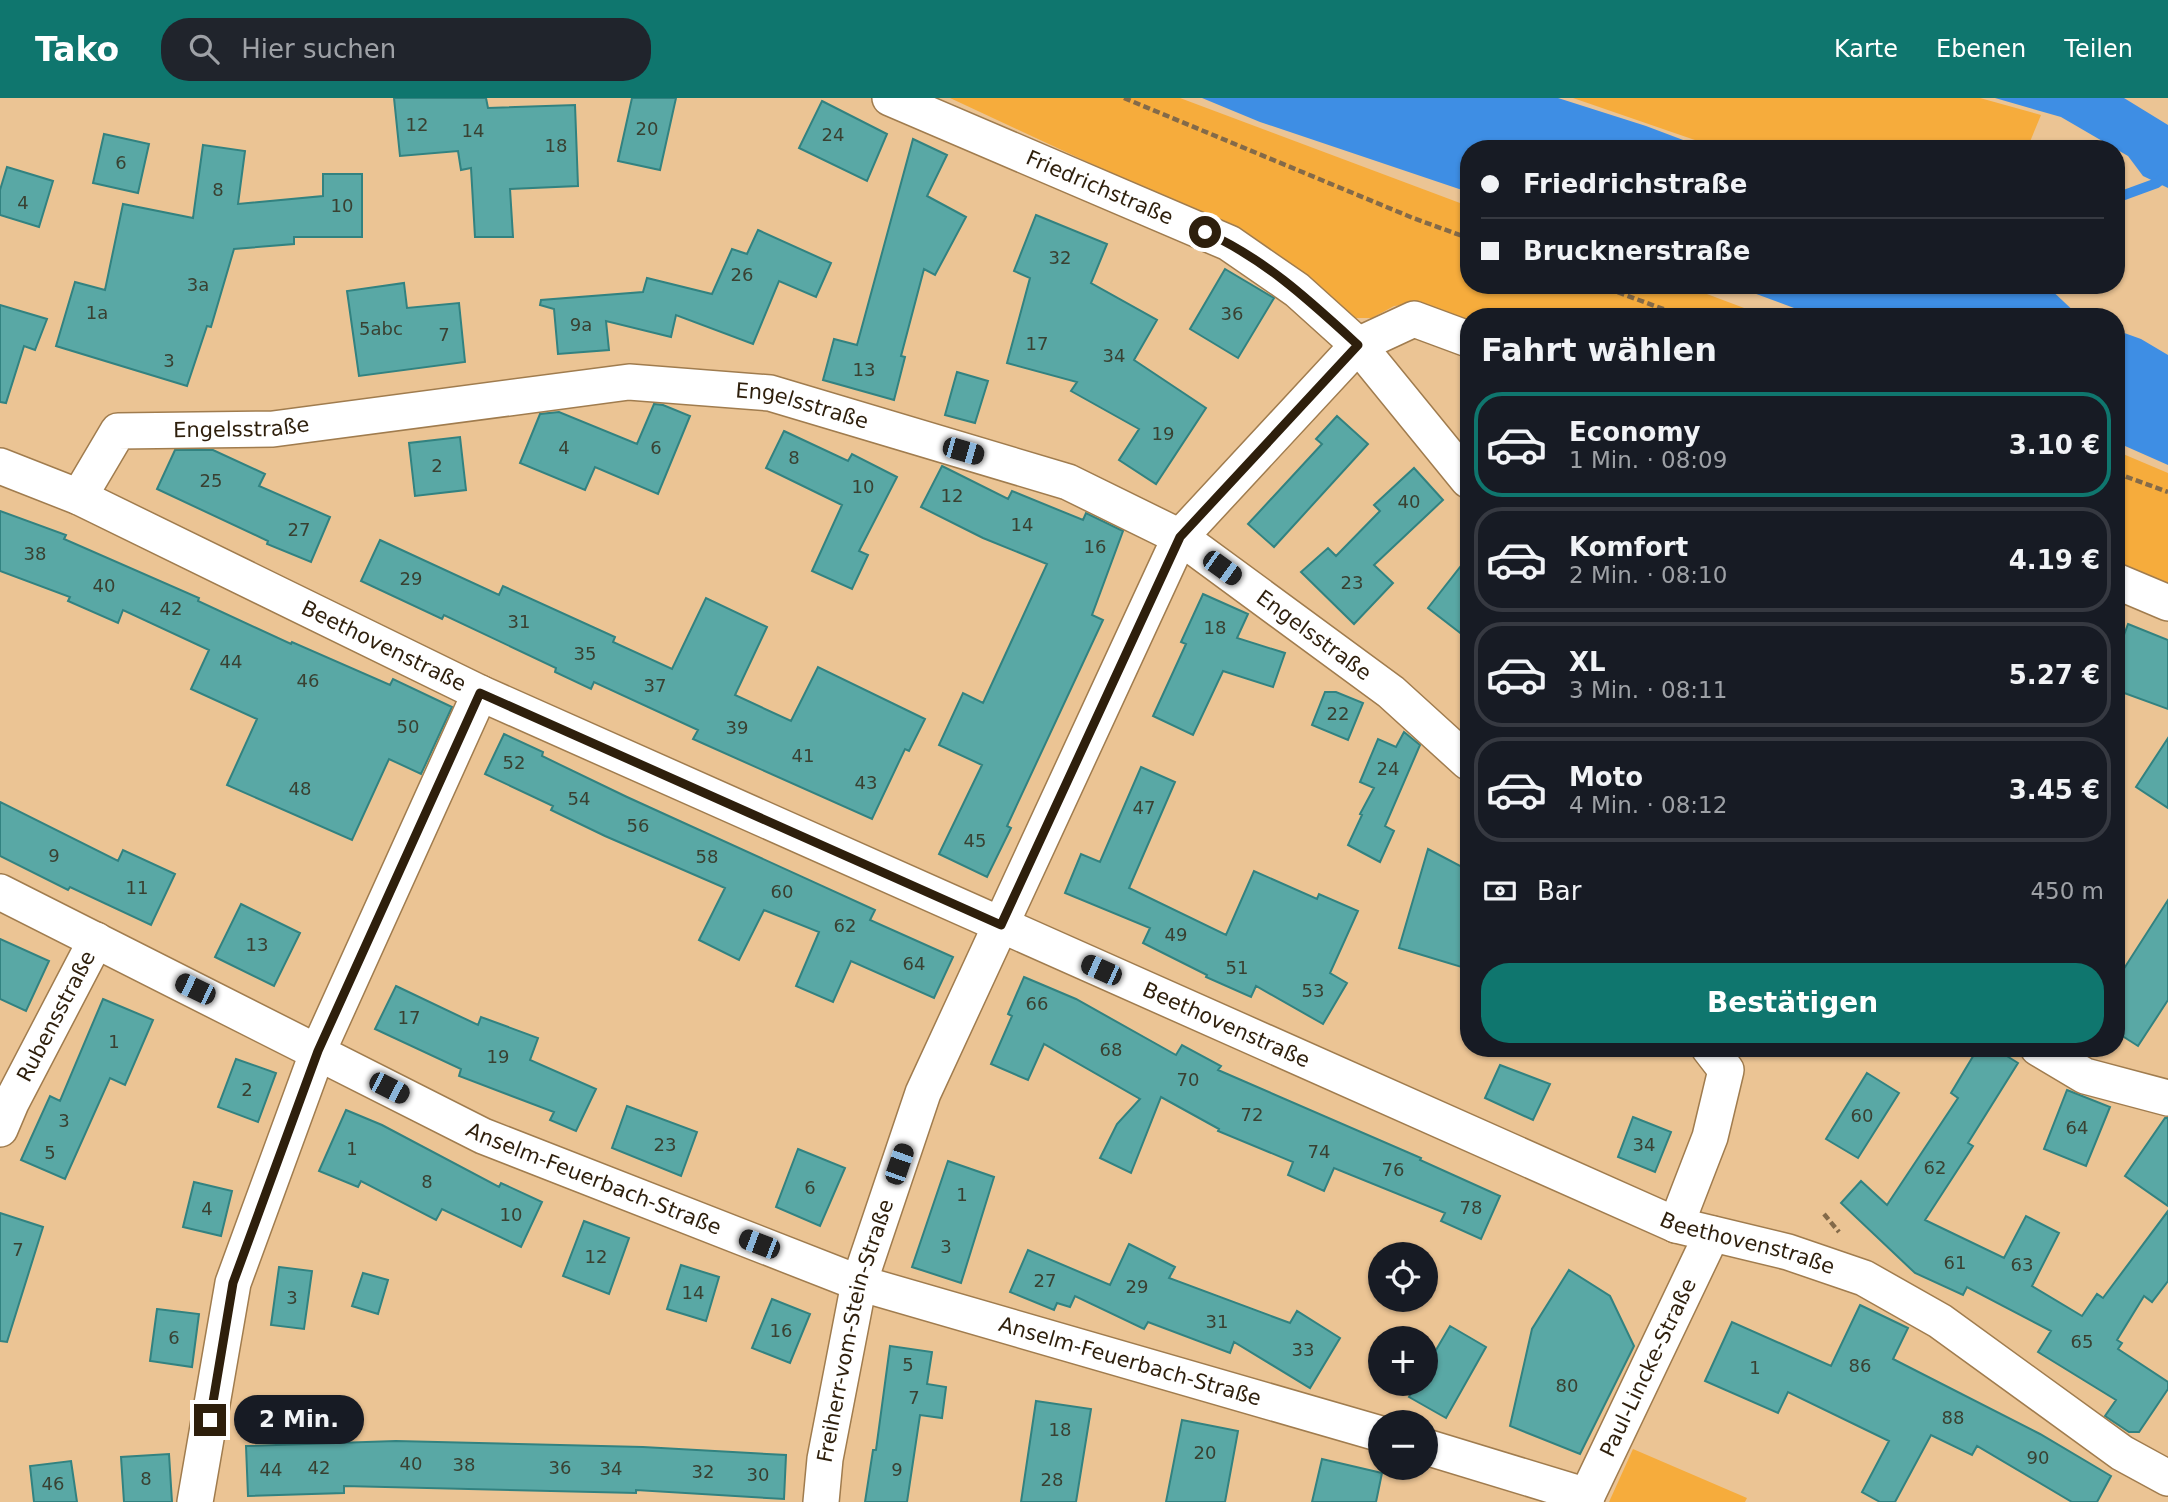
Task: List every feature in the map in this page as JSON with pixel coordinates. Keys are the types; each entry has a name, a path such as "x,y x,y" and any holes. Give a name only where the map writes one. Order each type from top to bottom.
{"street":[{"name":"Friedrichstraße","path":"890,98 1229,243 1297,290 1358,345 1460,470"},
{"name":"Freiherr-vom-Stein-Straße","path":"821,1502 825,1459 859,1283 923,1093 1180,537 1358,345 1414,319 1460,336"},
{"name":"Engelsstraße","path":"79,496 118,431 273,429 629,382 770,394 1068,482 1180,537 1391,692 1460,755"},
{"name":"Beethovenstraße","path":"0,466 79,496 480,693 1676,1225 1788,1252 1864,1278 1940,1321 2122,1453 2168,1478"},
{"path":"2125,585 2168,603"},
{"path":"195,1502 233,1283 318,1051 480,693"},
{"name":"Anselm-Feuerbach-Straße","path":"0,892 483,1136 859,1283 1368,1430"},
{"name":"Rubensstraße","path":"0,1129 10,1102 96,940"},
{"path":"1676,1225 1710,1137 1726,1070 1716,1057"},
{"path":"2053,1057 2085,1076 2168,1098"},
{"name":"Paul-Lincke-Straße","path":"1585,1499 1712,1234"},
{"path":"1438,1451 1585,1499"}],"path":[{"path":"1124,98 1460,235"},
{"path":"1622,294 1661,308"},
{"path":"2125,476 2168,492"}],"shaded area":[{"path":"950,98 1180,98 1460,203 1460,294 1707,294 1744,308 1460,308 1460,322 1411,304 1394,306 1372,318 1352,318 1240,233"},
{"path":"1573,98 1980,98 2041,115 2031,140 1695,140"},
{"path":"2125,455 2168,473 2168,585 2125,566"},
{"path":"1633,1449 1747,1498 1745,1502 1609,1502"}],"water":[{"path":"1202,98 1558,98 1683,140 1460,140 1460,189 1260,122"},
{"path":"1995,98 2124,98 2168,125 2168,188 2143,176 2125,154 2125,140 2101,140 2061,117"},
{"path":"1756,294 2056,294 2070,308 1794,308"},
{"path":"2125,333 2168,355 2168,465 2125,446"}],"building":[{"path":"394,98 486,98 488,108 575,105 578,186 510,189 513,237 475,237 471,168 461,170 458,151 400,156"},
{"path":"632,98 676,98 660,170 618,161"},
{"path":"822,101 887,134 867,181 799,148"},
{"path":"104,134 149,144 138,193 93,183"},
{"path":"913,139 947,155 927,196 966,217 935,275 924,269 901,356 905,357 894,400 823,380 834,339 857,345"},
{"path":"203,145 245,151 238,204 323,196 323,174 362,174 362,237 294,237 294,244 234,249 211,327 207,326 187,386 56,346 75,282 105,290 123,204 193,218"},
{"path":"7,167 53,181 39,227 0,215 0,190"},
{"path":"1036,215 1107,244 1091,283 1157,320 1134,360 1206,408 1156,484 1119,460 1139,429 1071,391 1077,382 1007,363 1030,278 1014,271"},
{"path":"758,230 831,263 816,297 779,281 753,344 676,315 671,337 606,321 609,350 558,354 554,309 540,305 541,300 643,292 647,278 712,294 732,249 747,254"},
{"path":"1225,269 1274,298 1238,358 1190,329"},
{"path":"404,283 407,308 459,303 465,362 359,376 347,291"},
{"path":"0,305 47,319 35,350 24,346 6,403 0,402"},
{"path":"957,372 988,381 975,423 945,415"},
{"path":"654,404 690,416 658,494 595,467 585,490 520,463 540,414 559,412 637,444"},
{"path":"1337,416 1368,444 1274,547 1248,524 1322,444 1316,439"},
{"path":"784,431 848,461 852,454 897,477 859,551 868,555 852,589 812,571 842,505 766,468"},
{"path":"460,437 466,490 415,496 409,443"},
{"path":"175,450 213,450 265,474 259,486 330,517 311,562 267,544 268,541 157,489"},
{"path":"942,466 1008,499 1012,491 1083,520 1086,513 1123,531 1092,615 1103,620 1007,826 1011,828 987,877 939,854 982,765 939,745 963,693 983,703 1047,564 983,538 921,507"},
{"path":"1414,468 1443,500 1374,565 1393,583 1354,624 1301,572 1328,548 1336,556 1380,511 1374,505"},
{"path":"0,511 66,535 64,539 199,598 198,601 291,644 292,642 390,685 393,679 452,707 421,774 389,759 352,840 227,785 257,719 191,689 209,650 123,610 118,623 68,601 70,597 0,571"},
{"path":"380,540 499,595 503,586 615,637 613,642 672,669 706,598 767,627 735,695 791,721 818,667 925,719 909,751 905,749 872,819 693,739 698,730 594,682 591,689 555,672 556,668 444,615 442,619 361,581"},
{"path":"1460,567 1460,633 1428,608"},
{"path":"1203,594 1248,614 1237,638 1285,653 1273,687 1223,671 1193,735 1153,716 1186,644 1181,642"},
{"path":"2128,624 2168,640 2168,709 2125,693 2125,632"},
{"path":"1325,692 1336,692 1363,703 1348,740 1312,725"},
{"path":"1404,732 1420,745 1385,826 1394,831 1380,862 1348,845 1374,788 1360,782 1378,739 1396,747"},
{"path":"504,734 543,752 542,756 627,797 875,910 870,920 953,957 934,998 851,961 833,1002 796,986 819,932 764,910 739,960 699,940 725,888 605,836 551,810 553,806 485,774"},
{"path":"2168,738 2168,808 2136,787"},
{"path":"1141,767 1175,782 1129,888 1226,935 1254,871 1317,899 1319,894 1358,911 1330,973 1347,983 1323,1024 1256,986 1251,997 1206,977 1207,975 1143,943 1150,928 1065,893 1081,854 1100,862"},
{"path":"0,802 118,861 123,850 175,874 151,925 70,887 68,890 0,856"},
{"path":"1428,849 1460,866 1460,967 1399,948"},
{"path":"2168,900 2168,1000 2138,1046 2125,1038 2125,967"},
{"path":"241,904 300,933 274,986 215,957"},
{"path":"0,939 49,961 26,1011 0,999"},
{"path":"1024,977 1076,999 1176,1055 1182,1045 1221,1066 1218,1070 1421,1158 1420,1160 1500,1196 1481,1239 1441,1221 1445,1213 1334,1168 1324,1191 1288,1175 1293,1162 1218,1131 1219,1129 1161,1097 1131,1173 1100,1158 1117,1124 1140,1099 1044,1044 1028,1080 991,1064 1012,1016 1008,1014"},
{"path":"396,986 478,1025 481,1017 538,1038 530,1060 596,1089 576,1131 550,1120 554,1112 459,1076 461,1069 375,1029"},
{"path":"103,999 153,1020 125,1085 110,1078 65,1179 21,1160 50,1096 60,1101"},
{"path":"1973,1057 2008,1057 2018,1063 1968,1143 1973,1146 1925,1220 2004,1258 2026,1216 2059,1233 2032,1286 2082,1316 2097,1294 2103,1298 2168,1211 2168,1281 2152,1302 2144,1296 2117,1340 2122,1343 2118,1349 2168,1382 2168,1389 2139,1432 2129,1432 2105,1416 2116,1400 2038,1352 2051,1331 1967,1287 1963,1295 1915,1273 1841,1203 1861,1181 1887,1205 1958,1098 1951,1093"},
{"path":"236,1059 276,1073 258,1122 218,1107"},
{"path":"1500,1065 1550,1084 1533,1120 1485,1098"},
{"path":"1867,1073 1899,1093 1858,1158 1826,1139"},
{"path":"2067,1090 2110,1107 2086,1166 2044,1149"},
{"path":"627,1106 697,1132 681,1176 612,1148"},
{"path":"346,1110 382,1125 499,1187 501,1183 542,1202 521,1247 442,1209 436,1220 361,1181 358,1187 319,1171"},
{"path":"1633,1117 1671,1132 1655,1172 1618,1157"},
{"path":"2165,1118 2168,1118 2168,1206 2125,1176"},
{"path":"798,1149 845,1168 820,1226 776,1207"},
{"path":"948,1161 994,1177 961,1283 912,1267"},
{"path":"194,1182 232,1191 221,1236 183,1227"},
{"path":"0,1213 43,1227 7,1342 0,1341"},
{"path":"584,1221 629,1238 609,1294 563,1276"},
{"path":"1129,1244 1175,1267 1169,1278 1290,1323 1297,1311 1340,1338 1310,1388 1234,1342 1230,1353 1148,1322 1144,1329 1075,1296 1070,1307 1057,1303 1054,1310 1010,1292 1028,1250 1110,1285"},
{"path":"681,1265 719,1277 706,1321 667,1309"},
{"path":"279,1267 312,1271 304,1329 271,1325"},
{"path":"1569,1270 1610,1296 1634,1346 1580,1454 1510,1426 1532,1329"},
{"path":"363,1273 388,1280 378,1314 352,1306"},
{"path":"772,1299 810,1314 790,1363 752,1348"},
{"path":"1860,1305 1908,1328 1893,1359 2040,1434 2111,1476 2097,1502 2072,1502 1977,1446 1972,1455 1931,1435 1895,1502 1880,1502 1862,1492 1889,1441 1788,1392 1778,1413 1705,1381 1732,1322 1831,1366"},
{"path":"157,1309 199,1314 192,1367 150,1361"},
{"path":"1450,1326 1486,1347 1446,1418 1438,1413 1438,1410 1432,1410 1409,1397 1438,1396 1438,1346"},
{"path":"890,1346 932,1352 927,1384 946,1387 942,1418 920,1415 907,1502 865,1502 873,1450 876,1450"},
{"path":"1036,1401 1091,1409 1076,1502 1021,1502"},
{"path":"1182,1420 1238,1431 1225,1502 1166,1502"},
{"path":"396,1441 643,1447 786,1455 784,1499 636,1490 636,1493 344,1486 344,1493 248,1496 246,1446"},
{"path":"169,1454 172,1502 124,1502 121,1457"},
{"path":"1322,1459 1368,1470 1368,1480 1381,1480 1376,1502 1312,1502"},
{"path":"71,1461 77,1502 34,1502 30,1466"}],"waterway":[{"path":"2125,195 2157,183 2168,174"}],"route":[{"path":"210,1420 233,1283 318,1051 480,693 1001,925 1180,537 1358,345 1297,290 1229,243 1205,232"}]}
